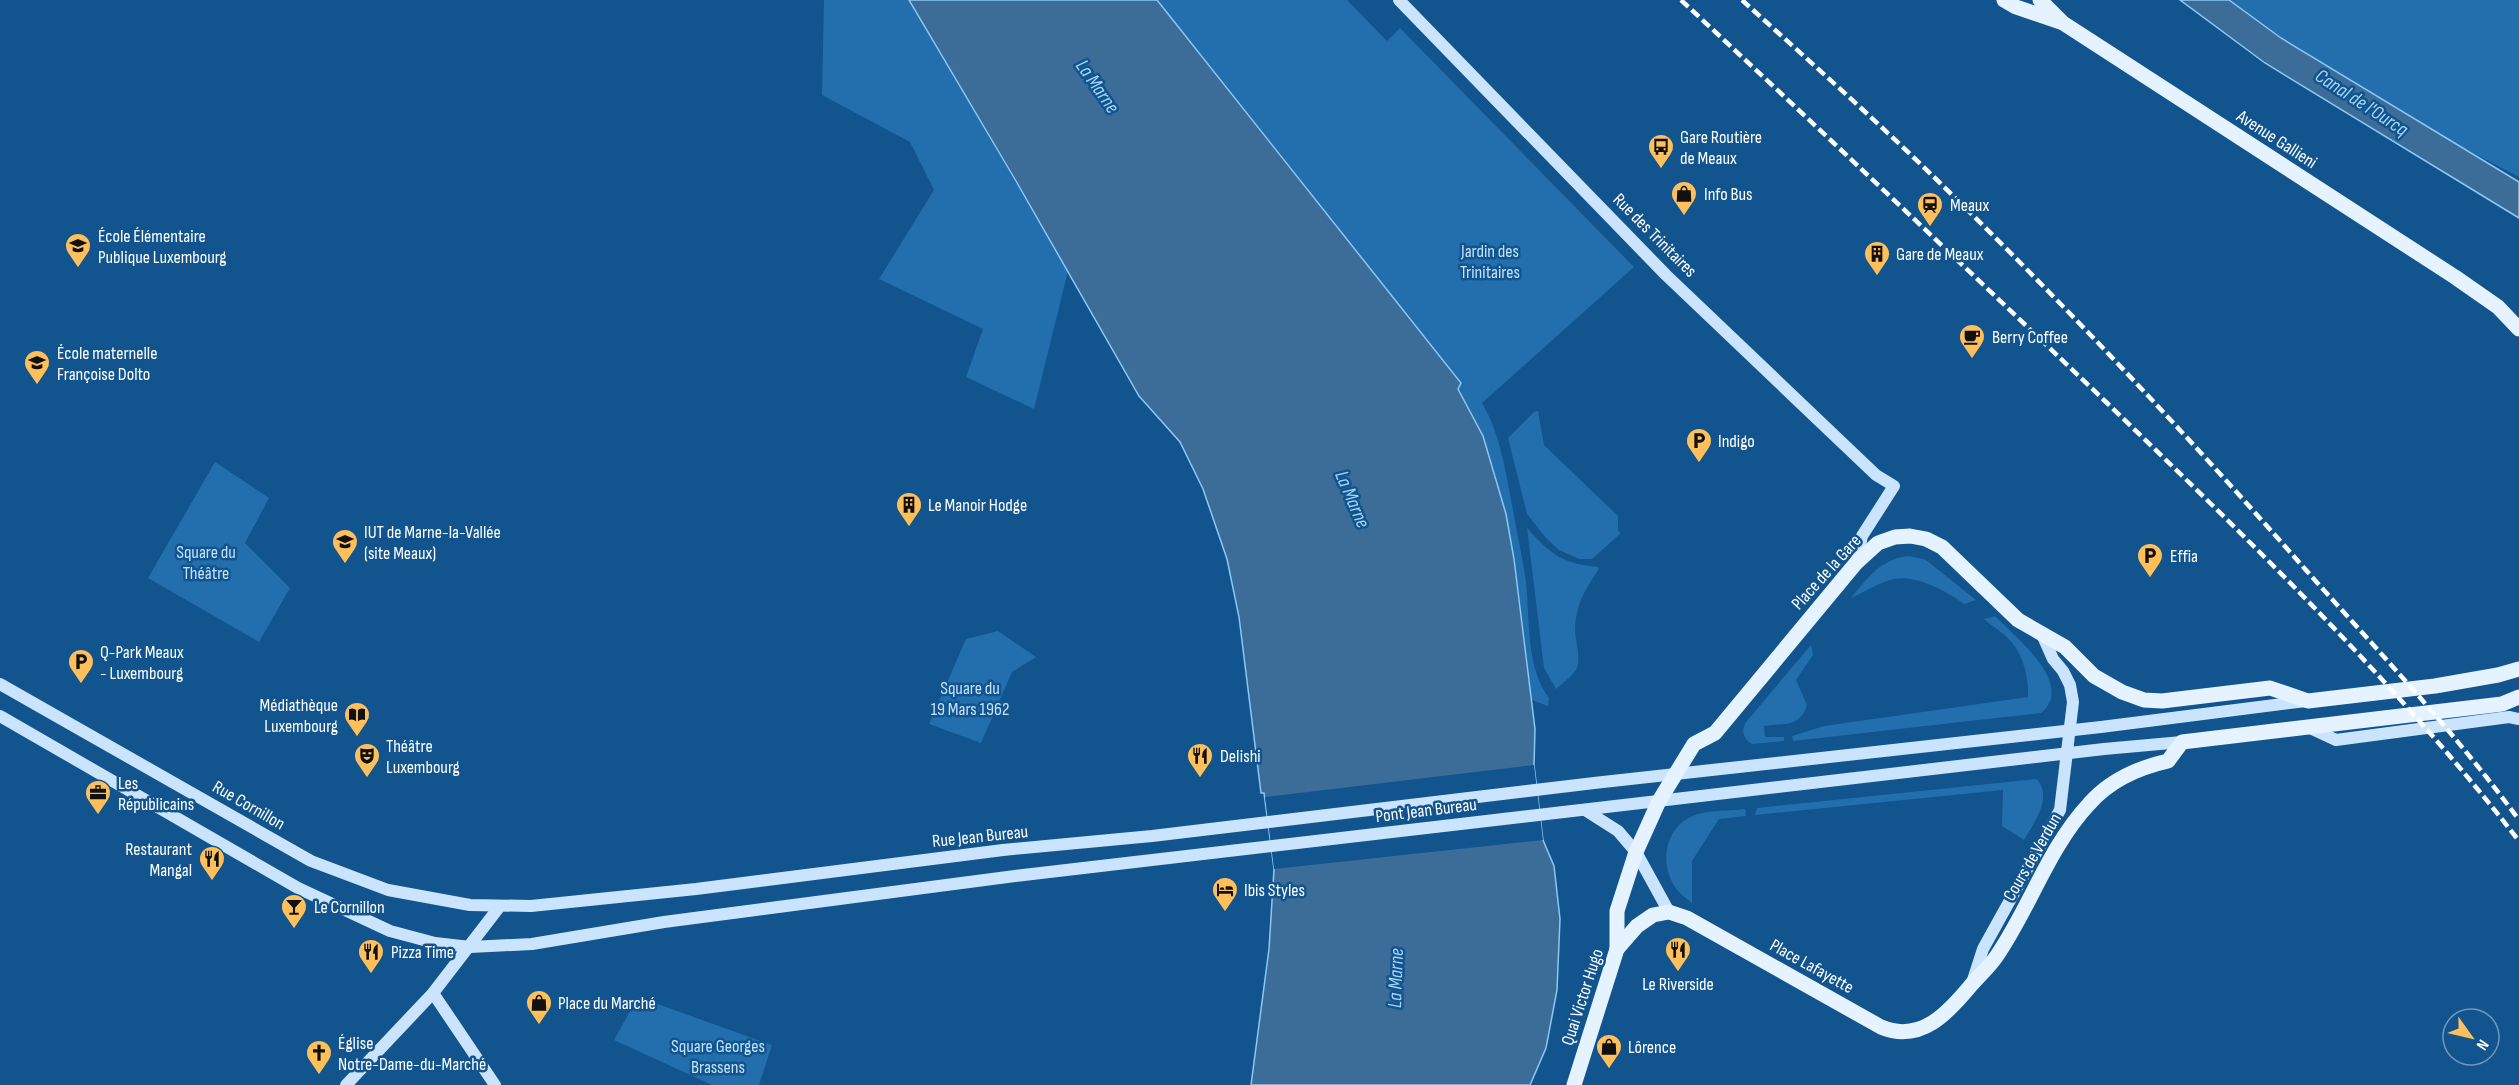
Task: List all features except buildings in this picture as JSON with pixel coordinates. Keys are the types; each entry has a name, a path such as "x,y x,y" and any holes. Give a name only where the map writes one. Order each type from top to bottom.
{"main road":[{"name":"Rue des Trinitaires","path":"1399,0 1671,280 1876,475 1894,486 1862,536 1856,562"},
{"name":"Avenue Gallieni","path":"2004,0 2016,7 2063,23 2455,277 2498,307 2519,328"},
{"path":"2040,0 2063,23"},
{"name":"Place de la Gare","path":"1675,773 1694,744 1714,733 1856,562 1878,543 1895,537 1910,536 1926,539 1942,548 2018,620 2041,632"},
{"path":"2041,632 2065,647 2102,681 2144,700 2162,701 2270,688 2308,701 2434,686 2519,669"},
{"path":"1972,984 1983,949 2060,810 2073,702 2070,685 2063,671 2053,659 2041,632"},
{"name":"Rue Cornillon","path":"0,684 311,861 388,890 470,905 531,906 696,889"},
{"path":"2182,742 2502,704 2519,698"},
{"name":"Pont Jean Bureau","path":"1268,822 2308,701"},
{"path":"0,716 317,897 398,934 435,943 470,947"},
{"path":"2307,726 2336,740 2509,717 2519,719"},
{"name":"Pont Jean Bureau","path":"470,947 532,944 723,914 1659,801 2182,742"},
{"name":"Cours de Verdun","path":"1939,1021 1956,1005 1996,958 2070,827 2089,804 2110,784 2127,774 2168,761 2182,742"},
{"path":"1617,950 1617,911 1636,852 1659,801 1675,773"},
{"path":"1585,810 1618,831 1636,852 1669,912"},
{"name":"Rue Jean Bureau","path":"696,889 1003,850 1268,822"},
{"path":"346,1085 434,993 500,906"},
{"name":"Quai Victor Hugo","path":"1574,1085 1617,950 1637,926 1653,915 1669,912"},
{"name":"Place Lafayette","path":"1669,912 1687,918 1890,1031 1912,1030 1939,1021"},
{"path":"434,993 495,1085"}],"green space":[{"path":"824,0 909,0 1068,271 1034,409 966,377 983,329 879,279 934,190 910,142 822,95"},
{"name":"Jardin des Trinitaires","path":"1157,0 1347,0 1387,41 1400,28 1634,267 1482,403 1494,428 1505,469 1525,574 1530,643 1536,673 1549,698 1548,706 1532,700 1515,568 1502,502 1481,432 1458,389 1461,383"},
{"path":"2229,0 2519,0 2519,177 2284,54"},
{"path":"1538,411 1544,445 1618,516 1618,531 1621,533 1592,559 1579,559 1559,550 1527,514 1508,438 1534,412"},
{"name":"Square du Théâtre","path":"215,462 269,498 245,543 290,588 259,642 148,578"},
{"path":"1527,528 1543,545 1558,556 1599,569 1579,605 1575,621 1578,666 1572,675 1556,689 1544,668"},
{"path":"1909,556 1926,560 1976,600 1964,604 1931,585 1902,578 1883,582 1851,598 1882,565"},
{"path":"1995,616 2028,648 2047,675 2051,689 2050,701 2041,713 1793,741 1792,736 1824,726 2028,697 2025,669 2017,650 2007,637 1984,619"},
{"name":"Square du 19 Mars 1962","path":"998,631 1036,657 1012,672 981,743 929,724 966,639"},
{"path":"1811,645 1813,655 1796,680 1807,705 1804,712 1796,721 1764,726 1765,737 1784,737 1784,741 1752,744 1744,734 1746,722"},
{"path":"2037,779 2041,786 2043,802 2024,840 2002,826 2003,790 1755,815 1757,808"},
{"path":"1745,809 1746,816 1719,819 1692,861 1692,903 1677,889 1670,877 1666,855 1672,834 1687,819 1698,814"},
{"name":"Square Georges Brassens","path":"638,997 772,1045 759,1085 712,1085 614,1040"}],"water":[{"name":"La Marne","path":"909,0 1157,0 1461,383 1458,389 1483,436 1506,514 1514,559 1535,729 1534,765 1543,840 1554,866 1560,919 1557,990 1546,1048 1530,1085 1251,1085 1269,949 1274,869 1264,793 1261,793 1239,617 1227,559 1203,489 1180,442 1139,396"},
{"name":"Canal de l'Ourcq","path":"2180,0 2229,0 2281,38 2519,182 2519,218 2265,63"}],"pier":[{"path":"1534,765 1543,840 1274,869 1265,797"}],"railway":[{"path":"1681,0 2053,351 2268,560 2423,725 2519,841"},
{"path":"1742,0 1917,161 2036,278 2127,374 2415,692 2519,820"}],"place":[{"name":"Gare Routière de Meaux","path":"1661,170"},
{"name":"Info Bus","path":"1684,217"},
{"name":"Meaux","path":"1930,228"},
{"name":"École Élémentaire Publique Luxembourg","path":"78,269"},
{"name":"Gare de Meaux","path":"1877,277"},
{"name":"Berry Coffee","path":"1972,360"},
{"name":"École maternelle Françoise Dolto","path":"37,386"},
{"name":"Indigo","path":"1699,464"},
{"name":"Le Manoir Hodge","path":"909,528"},
{"name":"IUT de Marne-la-Vallée (site Meaux)","path":"345,565"},
{"name":"Effia","path":"2150,579"},
{"name":"Q-Park Meaux - Luxembourg","path":"81,685"},
{"name":"Médiathèque Luxembourg","path":"357,738"},
{"name":"Théâtre Luxembourg","path":"367,779"},
{"name":"Delishi","path":"1200,779"},
{"name":"Les Républicains","path":"98,816"},
{"name":"Restaurant Mangal","path":"212,882"},
{"name":"Ibis Styles","path":"1225,913"},
{"name":"Le Cornillon","path":"294,930"},
{"name":"Le Riverside","path":"1678,973"},
{"name":"Pizza Time","path":"371,975"},
{"name":"Place du Marché","path":"539,1026"},
{"name":"Lôrence","path":"1609,1070"},
{"name":"Église Notre-Dame-du-Marché","path":"319,1076"}]}
